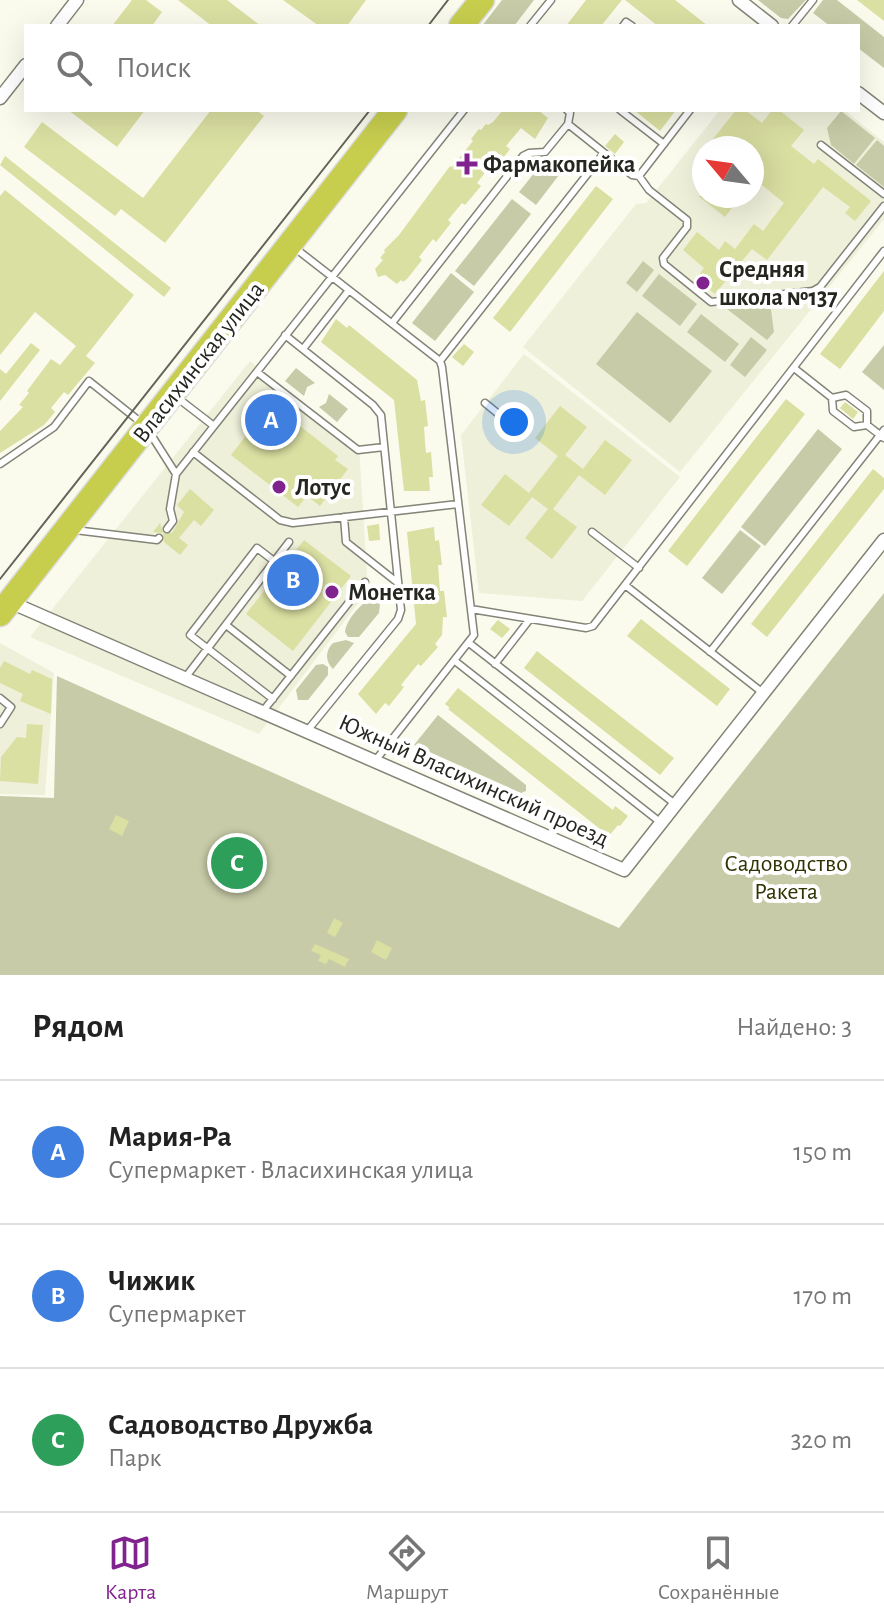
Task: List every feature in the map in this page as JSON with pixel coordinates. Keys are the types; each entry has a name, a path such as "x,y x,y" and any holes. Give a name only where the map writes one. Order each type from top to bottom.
{"highway":[{"path":"463,24 482,0"},
{"name":"Власихинская улица","path":"5,608 393,112"}],"street":[{"path":"59,24 77,0"},
{"path":"739,0 764,23"},
{"path":"0,98 24,68"},
{"path":"860,95 884,113"},
{"name":"Южный Власихинский проезд","path":"5,608 185,678 624,870 884,540"}],"lane":[{"path":"532,24 551,0"},
{"path":"794,24 813,0"},
{"path":"167,529 173,521 170,509 176,474 462,112"},
{"path":"392,323 523,156 545,152 568,124 569,112"},
{"path":"623,112 664,144"},
{"path":"639,176 688,112"},
{"path":"568,124 632,175 639,176 649,190 688,223 663,258 664,264 711,302 813,291 820,287 884,206"},
{"path":"821,145 884,194"},
{"path":"440,361 604,153"},
{"path":"290,244 440,361 474,635 375,761"},
{"path":"471,609 586,628 593,626 884,251"},
{"path":"303,349 349,290"},
{"path":"285,335 373,405 381,415 401,610 398,619 307,731"},
{"path":"710,652 883,434 867,425 854,427 833,411 832,398 794,368"},
{"path":"257,372 358,450 384,447"},
{"path":"0,464 54,427 89,381 146,428 176,474"},
{"path":"173,394 214,426"},
{"path":"832,398 846,395 867,411 867,425"},
{"path":"485,403 523,434"},
{"path":"193,452 280,520 293,523 458,504"},
{"path":"344,517 346,542 398,583"},
{"path":"67,529 129,538 159,538"},
{"path":"592,532 639,568"},
{"path":"185,678 289,542"},
{"path":"273,699 190,635 257,548 274,561"},
{"path":"262,712 365,582"},
{"path":"625,585 763,693"},
{"path":"495,664 530,619"},
{"path":"226,625 291,676"},
{"path":"469,643 675,804"},
{"path":"455,661 660,822"},
{"path":"0,698 11,707 0,724"}],"shaded area":[{"name":"Средняя школа №137","path":"718,112 846,112 884,142 884,219 680,472 523,347 636,204 646,203 692,145 692,208 764,208 764,136 699,136"},
{"path":"524,354 680,477 582,601 479,593 461,435"},
{"path":"250,361 359,446 368,590 259,734 30,637"},
{"path":"0,643 54,673 45,795 0,794"}],"green space":[{"path":"502,0 534,0 516,24 484,24"},
{"path":"758,0 806,0 788,19 781,18"},
{"path":"823,0 837,0 884,37 884,68 860,50 860,24 827,24 813,13"},
{"path":"842,112 875,138 854,164 831,145 827,128"},
{"path":"877,140 884,146 884,187 856,165"},
{"path":"543,162 559,175 536,205 519,192"},
{"path":"512,199 531,214 474,286 455,271"},
{"path":"643,261 654,270 637,292 626,283"},
{"path":"451,273 474,292 435,341 412,323"},
{"path":"659,274 697,304 680,326 642,296"},
{"path":"770,302 774,332 767,340 727,309"},
{"path":"637,312 712,371 670,423 596,364"},
{"path":"701,314 739,344 725,362 687,332"},
{"path":"751,337 767,350 745,377 730,365"},
{"path":"884,345 884,390 862,372"},
{"path":"296,368 315,383 307,387 304,396 285,381"},
{"path":"329,394 348,409 337,422 319,407 326,403"},
{"path":"818,429 842,449 765,546 741,527"},
{"path":"740,530 761,546 722,594 702,578"},
{"name":"Садоводство Ракета","path":"884,593 884,975 0,975 0,796 54,798 57,676 619,928"},
{"path":"374,598 380,604 379,613 359,637 348,637 345,632 351,617"},
{"path":"346,640 354,643 333,669 327,659 328,649 333,643"},
{"path":"316,665 328,667 328,675 308,700 298,700 296,690"},
{"path":"438,715 526,785 526,791 521,793 414,745"}],"building":[{"path":"132,0 146,0 162,12 153,24 114,24"},
{"path":"178,0 227,0 258,24 209,24"},
{"path":"283,0 366,0 348,24 316,24"},
{"path":"586,0 622,0 603,24 568,24"},
{"path":"625,0 675,0 705,24 655,24"},
{"path":"857,0 884,0 884,21"},
{"path":"71,112 143,112 117,147"},
{"path":"209,112 259,112 264,116 165,243 121,209 115,216 24,147 42,122 143,198"},
{"path":"501,112 540,112 548,118 535,139 521,128 506,146 510,149 495,168 491,165 477,183 481,186 448,220 451,223 436,242 433,239 407,279 397,284 385,275 378,277 375,269 383,260 380,258 384,250 473,141 471,139 479,129 493,122"},
{"path":"636,112 674,112 660,131"},
{"path":"734,112 748,112 762,123 770,112 782,112 804,130 791,146 814,164 818,159 871,201 855,221 845,213 850,207 823,187 767,260 752,249 715,294 696,279 704,268 683,250 697,232 719,250 725,241 735,249 754,224 763,231 784,203 764,187 764,136 715,136"},
{"path":"615,134 624,142 615,154 605,146"},
{"path":"5,156 171,288 164,297 0,165"},
{"path":"596,186 613,199 510,332 493,318"},
{"path":"5,190 134,295 86,356 95,363 68,395 64,392 51,408 55,412 44,425 0,453 0,431 23,407 19,405 29,393 27,391 51,359 60,365 76,346 35,312 0,355 0,196"},
{"path":"713,208 732,208 725,217"},
{"path":"884,271 884,311 840,369 820,354"},
{"path":"336,319 347,328 349,325 417,380 421,401 425,400 428,426 424,427 426,453 431,452 433,477 429,477 430,491 404,491 394,400 321,342"},
{"path":"31,343 40,350 0,401 0,369 6,374"},
{"path":"464,344 474,352 463,366 452,357"},
{"path":"786,399 805,414 687,566 668,551"},
{"path":"845,402 858,412 853,419 840,408"},
{"path":"271,403 338,456 335,460 348,469 320,506 307,496 298,507 231,455"},
{"path":"560,406 587,427 565,455 583,469 605,440 632,460 605,495 579,475 553,509 577,527 552,559 525,538 548,509 532,497 509,526 481,505 505,474 529,493 558,456 535,438"},
{"path":"873,469 884,478 884,489 767,637 751,624"},
{"path":"190,489 214,510 201,526 194,520 179,538 188,545 180,555 164,542 163,533 172,533 184,512 177,505"},
{"path":"160,523 163,533 153,532"},
{"path":"379,524 380,540 369,541 367,526"},
{"path":"434,527 442,565 438,565 440,591 444,591 447,617 443,617 442,635 435,644 438,647 421,666 418,664 389,706 385,703 376,714 358,694 416,624 407,532"},
{"path":"304,540 351,576 293,651 246,614"},
{"path":"641,619 730,689 717,706 627,636"},
{"path":"498,620 510,629 502,638 490,629"},
{"path":"537,651 674,758 660,775 524,668"},
{"path":"4,661 30,674 32,670 52,679 51,714 20,701 23,694 0,683 0,668"},
{"path":"458,688 613,810 615,806 628,816 620,826 609,836 448,709 445,704"},
{"path":"27,724 43,725 38,784 0,781 1,757 17,737 26,738"},
{"path":"116,815 129,821 122,836 109,829"},
{"path":"334,918 343,923 335,937 327,933"},
{"path":"377,940 392,948 386,960 371,952"},
{"path":"315,944 349,959 345,967 329,959 326,964 318,961 321,955 311,951"}],"tram line":[{"path":"430,24 448,0"},
{"path":"0,579 368,112"}],"place":[{"name":"Фармакопейка","path":"467,164"},
{"name":"Средняя школа №137","path":"703,283"},
{"name":"Мария-Ра","path":"271,420"},
{"name":"Лотус","path":"279,487"},
{"name":"Чижик","path":"293,580"},
{"name":"Монетка","path":"332,592"},
{"name":"Садоводство Дружба","path":"237,863"}]}
